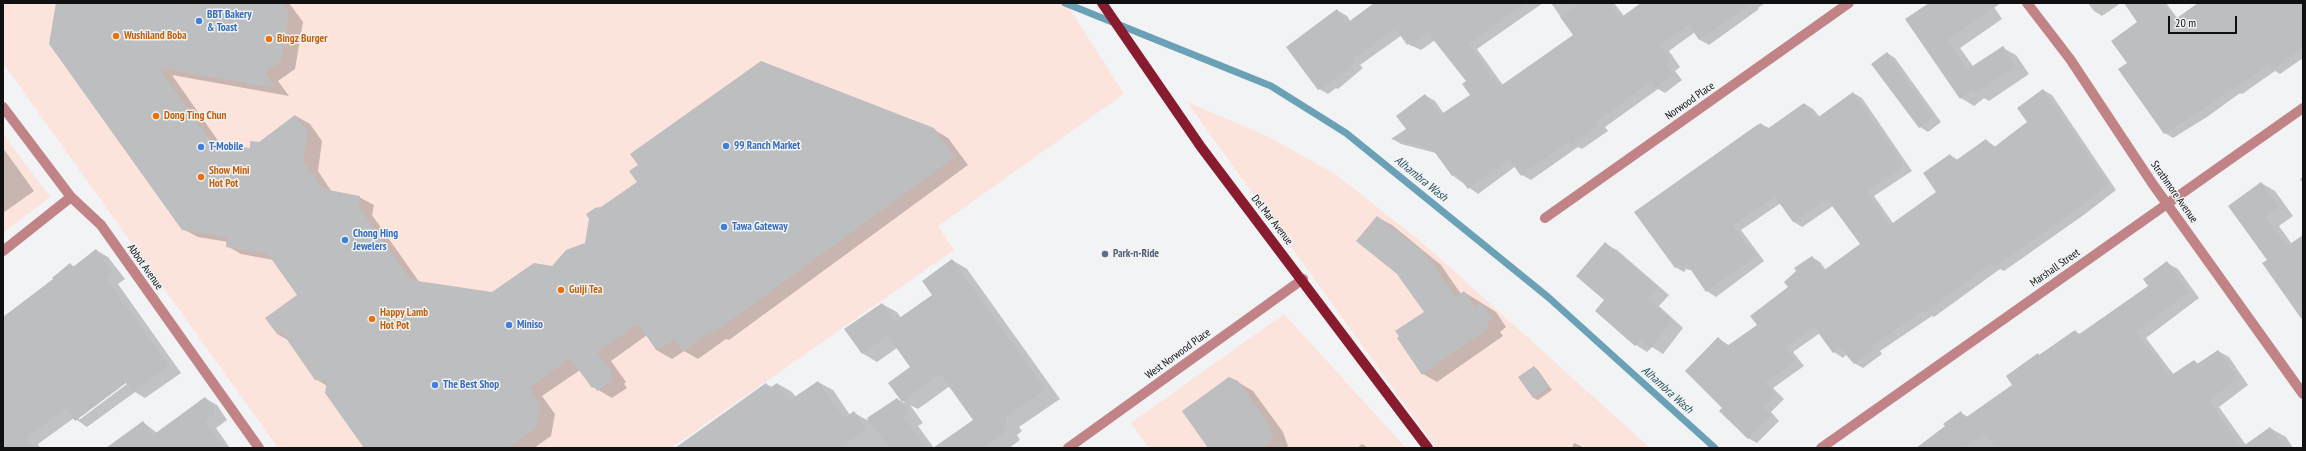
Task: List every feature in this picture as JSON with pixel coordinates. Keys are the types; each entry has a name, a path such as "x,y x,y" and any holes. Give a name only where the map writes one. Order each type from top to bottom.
{"main road":[{"name":"Del Mar Avenue","path":"1102,3 1201,147 1303,279 1428,448"}],"street":[{"name":"Norwood Place","path":"1545,218 1850,3"},
{"name":"Strathmore Avenue","path":"2027,3 2070,59 2167,204 2303,394"},
{"name":"Abbot Avenue","path":"3,107 71,197 101,225 258,448"},
{"name":"Marshall Street","path":"1820,448 2303,108"},
{"path":"3,250 71,197"},
{"name":"West Norwood Place","path":"1068,448 1303,279"}],"shaded area":[{"path":"3,3 1066,3 1124,94 938,226 954,250 671,448 278,448 3,63"},
{"path":"1187,102 1267,136 1335,174 1424,244 1650,448 1436,448"},
{"path":"3,134 50,197 3,233"},
{"path":"1284,314 1406,448 1149,448 1131,423"}],"building":[{"name":"Tawa Gateway","path":"56,3 282,3 289,13 281,61 265,72 276,88 159,68 212,143 250,148 250,141 259,142 295,115 308,132 303,162 323,189 360,196 358,206 411,280 492,292 534,263 552,266 566,250 585,243 589,219 586,214 595,208 601,207 637,182 629,171 638,165 630,154 761,61 934,128 955,157 714,333 712,330 683,352 674,340 657,351 638,324 597,352 613,373 610,375 613,380 597,391 594,386 592,388 570,358 529,388 541,405 536,428 509,448 364,448 325,393 327,382 315,380 281,331 277,334 265,318 297,295 268,254 226,247 227,237 182,230 49,44"},
{"path":"1374,3 1526,3 1469,43 1499,87 1573,35 1560,17 1580,3 1610,3 1620,18 1641,3 1752,3 1699,40 1689,25 1660,45 1671,61 1666,65 1673,75 1655,88 1651,82 1597,121 1599,125 1572,145 1569,141 1521,176 1509,159 1468,189 1458,176 1455,174 1452,176 1433,150 1391,139 1406,129 1396,116 1425,94 1440,115 1470,95 1462,84 1466,81 1428,33 1411,46 1409,43 1407,45 1396,29 1393,30 1352,60 1354,62 1350,68 1318,90 1286,47 1337,9 1347,23"},
{"path":"1929,3 2001,3 1947,40 1968,69 2003,46 2016,66 1975,94 1972,90 1960,99 1905,19"},
{"path":"2124,3 2162,3 2174,20 2198,3 2303,3 2303,48 2271,70 2268,65 2233,90 2232,88 2198,113 2164,134 2118,69 2127,63 2111,41 2137,22"},
{"path":"1887,52 1933,117 1919,128 1871,64"},
{"path":"2043,89 2108,184 2076,210 1994,267 1992,263 1924,313 1923,311 1872,346 1874,349 1854,364 1840,348 1833,353 1814,327 1785,347 1796,361 1765,383 1776,393 1763,407 1771,415 1748,439 1719,411 1722,408 1685,371 1718,337 1727,346 1757,325 1750,316 1788,287 1784,282 1796,271 1794,268 1812,256 1823,271 1860,244 1827,199 1793,222 1775,197 1733,225 1756,256 1706,292 1687,264 1682,268 1679,263 1675,268 1634,212 1757,125 1761,123 1766,130 1804,103 1817,118 1853,92 1904,166 1866,191 1890,225 1936,192 1923,173 1950,154 1955,161 1986,139 1993,148 2027,122 2017,108"},
{"path":"2261,182 2279,207 2265,217 2287,246 2303,235 2303,321 2262,263 2267,260 2228,206"},
{"path":"1377,216 1427,255 1455,297 1464,291 1475,307 1481,303 1493,319 1486,323 1489,328 1422,375 1397,338 1399,336 1395,331 1424,312 1397,274 1356,241"},
{"path":"1605,242 1658,287 1648,299 1672,320 1651,348 1641,339 1635,346 1595,311 1604,300 1576,276"},
{"path":"96,249 113,272 106,277 169,366 133,392 126,383 75,421 66,409 26,437 34,448 3,448 3,317 53,279 52,278 70,263 73,267"},
{"path":"952,259 1046,390 1005,418 1008,423 1003,426 1006,431 982,448 933,448 973,420 940,374 902,402 888,383 910,367 888,336 862,354 844,329 882,303 895,321 932,295 922,281"},
{"path":"2167,261 2189,292 2136,332 2170,376 2194,360 2197,364 2218,350 2238,379 2209,400 2242,447 2270,427 2285,448 1996,448 1984,434 1965,448 1916,448 1945,426 1943,424 1961,411 1965,418 2012,385 2006,376 2038,353 2039,355 2075,330 2078,335 2148,286 2143,279"},
{"path":"1534,366 1549,387 1533,398 1518,377"},
{"path":"1229,377 1238,381 1268,423 1274,438 1262,448 1208,448 1182,411"},
{"path":"818,381 844,418 854,411 867,429 840,448 675,448 766,383 770,388 777,383 790,400"},
{"path":"205,397 216,413 205,421 224,448 106,448 143,421 153,435"},
{"path":"897,398 909,414 904,417 926,448 889,448 867,418"}],"waterway":[{"name":"Alhambra Wash","path":"1065,3 1271,86 1346,133 1548,297 1715,448"}],"place":[{"name":"BBT Bakery & Toast","path":"199,21"},
{"name":"Wushiland Boba","path":"116,36"},
{"name":"Bingz Burger","path":"269,39"},
{"name":"Dong Ting Chun","path":"156,116"},
{"name":"99 Ranch Market","path":"726,146"},
{"name":"T-Mobile","path":"201,147"},
{"name":"Show Mini Hot Pot","path":"201,177"},
{"name":"Tawa Gateway","path":"724,227"},
{"name":"Chong Hing Jewelers","path":"345,240"},
{"name":"Park-n-Ride","path":"1105,254"},
{"name":"Guiji Tea","path":"561,290"},
{"name":"Happy Lamb Hot Pot","path":"372,319"},
{"name":"Miniso","path":"509,325"},
{"name":"The Best Shop","path":"435,385"}]}
